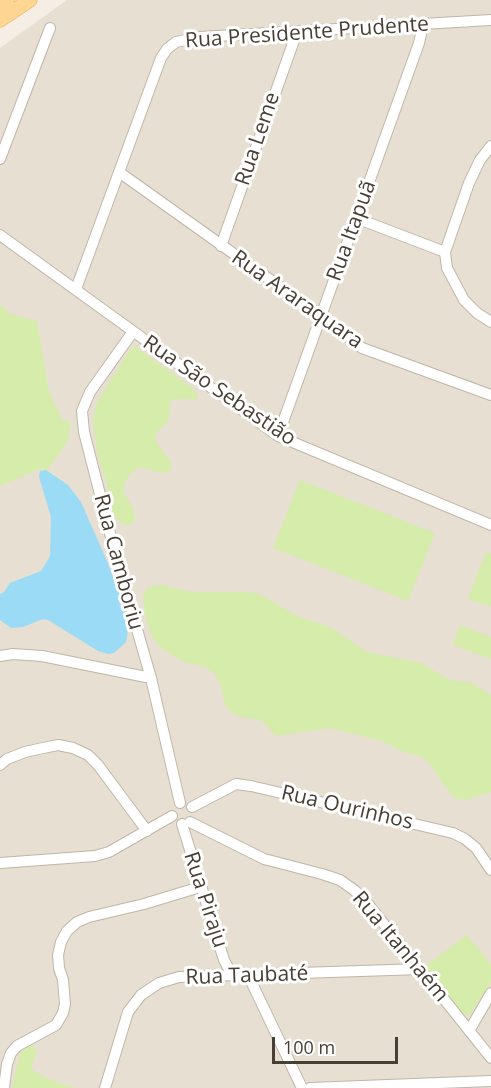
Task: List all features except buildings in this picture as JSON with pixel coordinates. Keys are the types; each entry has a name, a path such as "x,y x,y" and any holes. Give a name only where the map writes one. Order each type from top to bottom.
{"main road":[{"path":"0,4 7,0"},
{"path":"0,20 30,0"}],"street":[{"name":"Rua Presidente Prudente","path":"76,289 161,58 176,42 187,38 491,20"},
{"name":"Rua Itapuã","path":"278,436 419,43 423,25"},
{"path":"0,159 50,28"},
{"name":"Rua Leme","path":"221,246 297,32"},
{"path":"491,146 480,160 469,183 445,252 447,268 464,300 477,313 491,322"},
{"name":"Rua Araraquara","path":"119,172 321,316 362,348 491,395"},
{"path":"356,218 445,252"},
{"name":"Rua São Sebastião","path":"0,235 76,289 132,333 278,436 491,525"},
{"name":"Rua Camboriu","path":"132,333 90,392 82,411 86,443 151,678 180,803"},
{"path":"0,656 13,654 42,656 151,678"},
{"path":"0,765 7,759 25,752 58,745 73,748 88,755 98,765 147,831"},
{"name":"Rua Ourinhos","path":"192,807 236,784 251,786 453,833 476,848 491,870"},
{"path":"0,863 95,856 108,852 172,816 174,807 180,803 185,802 192,807 194,815 186,823 177,823 172,816"},
{"name":"Rua Piraju","path":"186,823 200,887 224,960 232,975"},
{"name":"Rua Itanhaém","path":"186,823 264,859 340,880 364,899 491,1058"},
{"path":"4,1088 11,1053 17,1046 56,1024 63,1013 66,1004 58,955 67,931 77,922 88,917 144,904 200,887"},
{"name":"Rua Taubaté","path":"105,1088 128,1012 141,995 159,983 179,977 421,969"},
{"path":"249,975 302,1088"},
{"path":"469,1031 491,993"},
{"path":"310,1088 491,1081"}],"shaded area":[{"path":"67,0 491,0 491,1088 0,1088 0,48"}],"green space":[{"path":"0,304 10,314 37,321 49,392 63,421 70,421 70,427 68,441 43,476 44,469 42,468 0,486"},
{"path":"133,345 190,386 198,399 175,399 170,402 169,418 167,423 158,430 155,440 171,462 171,467 169,472 163,473 139,467 131,473 125,482 123,492 135,516 130,525 124,525 115,517 110,505 106,480 98,457 93,420 100,397"},
{"path":"300,480 435,533 408,601 273,548"},
{"path":"486,552 491,554 491,607 468,599"},
{"path":"160,585 193,592 259,594 299,617 330,627 367,652 421,663 450,680 472,683 491,695 491,792 466,800 455,798 430,764 422,757 402,751 382,741 329,728 276,736 261,720 241,717 230,712 214,673 205,667 175,657 158,645 152,636 145,616 143,596 148,587"},
{"path":"460,625 491,637 491,659 453,645"},
{"path":"467,935 491,964 491,982 469,1016 460,1012 424,967"},
{"path":"29,1046 35,1047 37,1052 31,1067 34,1071 48,1079 74,1088 12,1088 20,1053"}],"water":[{"path":"46,470 68,485 81,502 125,608 128,631 126,642 114,653 98,651 48,620 43,619 23,627 11,628 0,620 0,594 10,583 41,571 50,556 51,517 39,477 40,471"}]}
